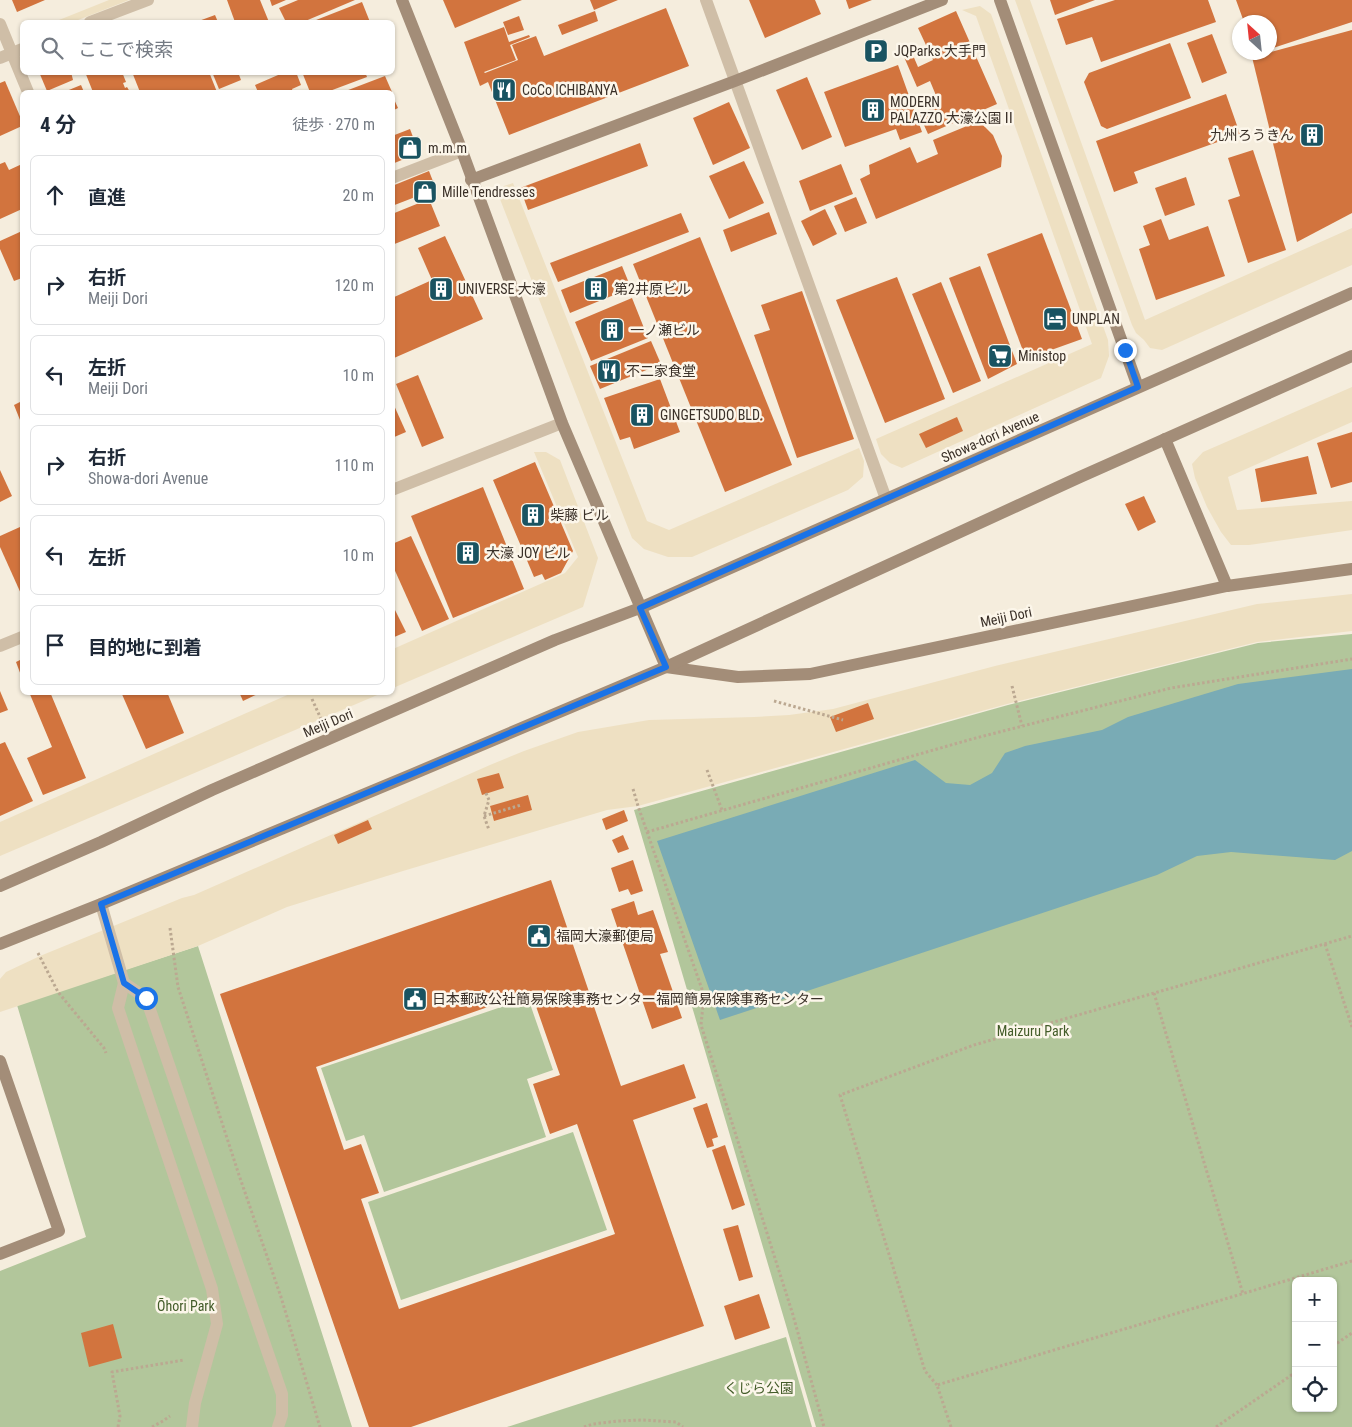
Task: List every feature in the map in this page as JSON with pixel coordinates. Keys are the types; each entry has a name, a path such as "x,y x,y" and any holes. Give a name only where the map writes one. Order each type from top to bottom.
{"street":[{"path":"95,20 148,0"},
{"path":"402,0 462,152 562,423 666,667"},
{"path":"706,0 886,499"},
{"path":"471,180 735,81 942,0"},
{"path":"1000,0 1138,387"},
{"path":"0,24 20,74"},
{"path":"21,75 27,90"},
{"path":"395,177 462,152"},
{"name":"Showa-dori Avenue","path":"640,608 1352,293"},
{"path":"0,944 101,904 666,667 1054,488 1352,356"},
{"path":"395,489 562,423"},
{"path":"1165,439 1227,586"},
{"name":"Meiji Dori","path":"666,667 738,677 810,674 1227,586 1352,569"},
{"name":"Meiji Dori","path":"0,886 101,842 212,790 555,640 640,608"},
{"path":"0,646 20,638"},
{"path":"101,904 124,983 118,1008 212,1289 217,1324 195,1404 192,1427"},
{"path":"124,983 146,998 282,1394 282,1416 278,1427"},
{"path":"0,1061 59,1231 0,1254"}],"path":[{"path":"647,832 1022,726 1171,688 1352,659"},
{"path":"1012,686 1022,726"},
{"path":"312,699 321,719"},
{"path":"774,701 843,720"},
{"path":"707,770 722,810"},
{"path":"633,789 704,994 701,1025 793,1315 824,1427"},
{"path":"486,793 489,800 484,816 488,830"},
{"path":"484,816 521,805"},
{"path":"170,928 178,987 238,1175 281,1297 320,1427"},
{"path":"28,932 58,992 104,1048 107,1058"},
{"path":"951,1427 937,1385 925,1371 840,1096 974,1045 1352,936"},
{"path":"1325,944 1352,1027"},
{"path":"1154,993 1243,1294"},
{"path":"937,1385 1352,1261"},
{"path":"1337,1343 1352,1333"},
{"path":"118,1427 120,1416 112,1372 191,1358"},
{"path":"1216,1427 1292,1375"},
{"path":"152,1427 175,1412"},
{"path":"584,1427 592,1424 642,1420 676,1422 683,1427"}],"green space":[{"name":"Maizuru Park","path":"1352,634 1352,1427 816,1427 634,810 1008,705 1258,643"},
{"name":"Ōhori Park","path":"198,946 352,1427 0,1427 0,1271 86,1237 17,1005"},
{"path":"528,998 553,1070 527,1079 546,1137 384,1192 364,1135 346,1141 321,1068"},
{"path":"573,1132 607,1230 401,1300 368,1202"},
{"name":"くじら公園","path":"786,1337 812,1427 507,1427"}],"shaded area":[{"path":"109,0 129,0 78,20 59,20"},
{"path":"1015,0 1030,0 1145,320 1352,228 1352,265 1162,350 1150,348 1136,333 1132,325"},
{"path":"980,6 991,14 1108,340 1109,356 1101,378 902,468 890,463 881,454 876,439 1092,344 976,16 962,10"},
{"path":"513,183 647,521 669,530 859,448 864,461 863,477 848,490 692,557 668,557 644,549 632,538 498,194 504,186"},
{"path":"1352,387 1352,422 1228,477 1237,510 1352,501 1352,530 1249,545 1231,545 1221,532 1207,507 1195,478 1192,464 1203,452"},
{"path":"534,452 546,452 560,460 598,558 583,607 395,687 395,648 565,573 578,557"},
{"path":"1352,594 1352,631 1257,642 1007,704 638,806 607,810 287,907 198,946 0,1012 0,979 6,972 40,956 182,898 194,895 490,765 578,732 649,720 789,715 833,709 995,666 1257,604"},
{"path":"287,695 377,695 0,856 0,822"}],"water":[{"path":"1352,669 1352,851 1335,860 1231,852 1197,856 1157,875 720,1020 657,841 915,760 946,783 970,785 992,773 1005,753 1025,746 1102,730 1128,717 1238,684"}],"building":[{"path":"12,0 45,0 17,12"},
{"path":"227,0 260,0 268,20 234,20"},
{"path":"270,0 286,0 272,6"},
{"path":"298,0 355,0 308,20 285,20 279,8"},
{"path":"443,0 522,0 455,28"},
{"path":"590,0 618,0 594,10"},
{"path":"749,0 815,0 821,14 765,38"},
{"path":"846,0 872,0 849,9"},
{"path":"1050,0 1095,0 1055,15"},
{"path":"1115,0 1208,0 1216,22 1101,62 1092,37 1066,45 1057,19"},
{"path":"1236,0 1352,0 1352,22 1277,47 1277,15 1241,15"},
{"path":"362,2 369,20 316,20"},
{"path":"666,8 689,66 509,135 488,82 480,86 464,42 504,27 509,42 529,35 530,37 510,45 516,60 485,73 518,60 512,45 536,36 544,56"},
{"path":"595,11 598,21 562,35 558,25"},
{"path":"956,11 997,104 928,134 919,114 940,105 930,81 917,87 901,50 909,46 918,67 933,60 918,28"},
{"path":"215,15 217,20 201,20"},
{"path":"519,16 524,30 508,35 503,22"},
{"name":"九州ろうきん","path":"1352,30 1352,213 1297,242 1253,60 1277,60 1277,50"},
{"path":"1212,34 1227,73 1202,83 1187,43"},
{"path":"1170,43 1191,98 1107,129 1101,126 1084,82 1089,73"},
{"name":"MODERN PALAZZO 大濠公園Ⅱ","path":"898,65 922,132 900,140 896,129 845,147 824,92"},
{"path":"40,75 72,75 73,80 47,90"},
{"path":"86,75 123,75 126,82 123,83 125,88 127,87 129,90 92,90"},
{"path":"133,75 210,75 216,90 139,90"},
{"path":"213,75 239,75 241,80 219,89"},
{"path":"278,75 297,75 301,85 292,90 257,90 255,85"},
{"path":"303,75 366,75 367,77 332,90 309,90"},
{"path":"385,76 391,90 348,90"},
{"path":"807,77 832,137 802,150 776,90"},
{"path":"5,81 20,116 20,127 0,136 0,83"},
{"path":"81,85 83,90 69,90"},
{"path":"1226,94 1240,134 1134,172 1138,183 1114,192 1096,141"},
{"path":"729,102 750,148 713,165 693,118"},
{"path":"979,121 993,135 1002,156 1001,167 876,219 860,179 870,174 869,165 910,147 917,163 938,154 933,140"},
{"path":"410,129 419,153 395,163 395,135"},
{"path":"640,143 648,166 528,210 520,188"},
{"path":"1253,150 1286,250 1248,263 1228,200 1240,196 1228,158"},
{"path":"744,161 764,203 729,219 709,176"},
{"path":"5,162 9,170 20,165 20,210 0,219 0,164"},
{"path":"841,164 853,194 810,211 799,181"},
{"path":"429,171 436,189 395,205 395,185"},
{"path":"1186,177 1195,205 1165,216 1155,188"},
{"path":"856,197 867,223 845,232 834,206"},
{"path":"429,199 440,226 395,244 395,213"},
{"path":"825,209 837,234 813,246 801,221"},
{"path":"769,212 777,234 731,252 723,230"},
{"path":"681,213 689,232 558,282 550,263"},
{"path":"1161,219 1169,240 1208,226 1225,276 1156,300 1139,249 1150,245 1143,226"},
{"path":"20,232 20,279 14,281 0,249 0,241"},
{"path":"1042,233 1082,339 1026,359 987,254"},
{"name":"UNIVERSE 大濠","path":"445,236 483,319 395,358 395,297 432,280 418,248"},
{"path":"700,237 792,465 725,492 633,264"},
{"name":"第2井原ビル","path":"622,266 631,288 570,313 561,290"},
{"path":"980,266 1017,364 988,379 949,278"},
{"path":"897,277 945,399 885,423 836,300"},
{"path":"941,282 981,381 953,393 912,294"},
{"path":"802,291 854,439 797,458 754,335 770,330 761,305"},
{"name":"一ノ瀬ビル","path":"632,298 648,338 591,361 575,322"},
{"path":"651,341 661,364 600,389 590,366"},
{"path":"418,375 444,438 422,447 396,384"},
{"name":"GINGETSUDO BLD.","path":"660,379 680,432 634,449 630,437 620,440 604,398"},
{"path":"20,402 20,420 14,405"},
{"path":"395,408 406,432 395,437"},
{"path":"957,417 963,431 926,448 919,434"},
{"path":"1352,432 1352,482 1331,488 1317,443"},
{"path":"1308,456 1317,494 1261,502 1255,469"},
{"name":"柴藤 ビル","path":"535,462 573,551 561,573 545,580 542,574 534,577 493,480"},
{"path":"0,470 12,496 0,502"},
{"name":"大濠 JOY ビル","path":"483,487 524,589 453,618 411,516"},
{"path":"1144,496 1156,522 1138,531 1125,504"},
{"path":"20,527 20,592 0,547 0,536"},
{"path":"411,536 449,619 422,631 395,571 395,543"},
{"path":"395,610 406,632 395,637"},
{"path":"20,660 20,673 16,662"},
{"path":"0,691 8,710 0,713"},
{"path":"30,695 51,695 86,778 43,795 27,758 52,747"},
{"path":"122,695 168,695 184,733 146,749"},
{"path":"240,695 256,695 243,701"},
{"path":"868,703 874,719 836,732 830,717"},
{"path":"5,742 33,801 0,816 0,744"},
{"path":"499,773 504,788 482,795 477,779"},
{"path":"528,795 532,810 494,821 490,806"},
{"path":"624,810 628,821 606,830 602,819"},
{"path":"368,820 372,829 338,844 334,835"},
{"path":"623,835 629,849 618,853 612,840"},
{"path":"633,860 643,891 631,895 628,889 619,892 611,868"},
{"path":"551,880 621,1086 684,1064 696,1098 633,1120 704,1326 411,1427 369,1427 220,994","holes":["531,992 560,1075 533,1084 550,1134 577,1124 615,1234 399,1309 361,1199 379,1193 361,1144 344,1150 316,1067"]},
{"path":"634,901 638,915 653,910 668,952 660,954 682,1018 652,1029 611,909"},
{"path":"707,1103 718,1137 712,1139 714,1146 707,1148 693,1108"},
{"path":"725,1145 745,1205 732,1210 712,1150"},
{"path":"738,1225 753,1277 739,1281 723,1229"},
{"path":"759,1294 770,1328 735,1340 724,1306"},
{"path":"113,1324 122,1358 89,1367 81,1333"}],"place":[{"name":"JQParks 大手門","path":"876,51"},
{"name":"CoCo ICHIBANYA","path":"504,90"},
{"name":"MODERN PALAZZO 大濠公園Ⅱ","path":"873,110"},
{"name":"九州ろうきん","path":"1312,135"},
{"name":"m.m.m","path":"410,148"},
{"name":"Mille Tendresses","path":"425,192"},
{"name":"UNIVERSE 大濠","path":"441,289"},
{"name":"第2井原ビル","path":"596,289"},
{"name":"UNPLAN","path":"1055,319"},
{"name":"一ノ瀬ビル","path":"612,330"},
{"name":"Ministop","path":"1000,356"},
{"name":"不二家食堂","path":"609,371"},
{"name":"GINGETSUDO BLD.","path":"642,415"},
{"name":"柴藤 ビル","path":"533,515"},
{"name":"大濠 JOY ビル","path":"468,553"},
{"name":"福岡大濠郵便局","path":"539,936"},
{"name":"日本郵政公社簡易保険事務センター福岡簡易保険事務センター","path":"415,999"}],"route":[{"path":"146,998 124,983 101,904 666,667 640,608 1138,387 1125,350"}]}
